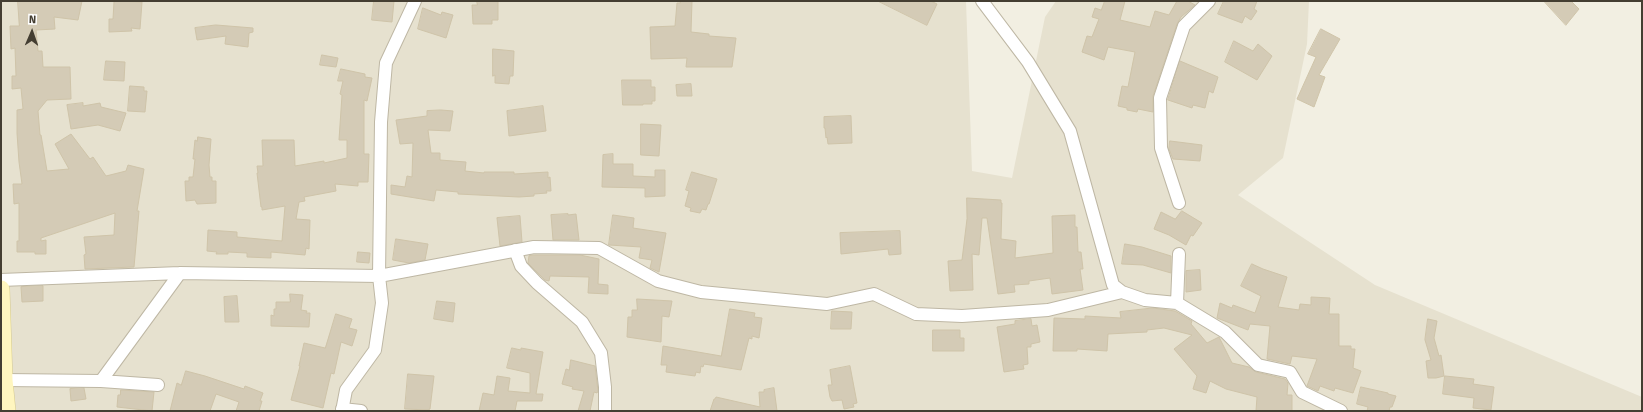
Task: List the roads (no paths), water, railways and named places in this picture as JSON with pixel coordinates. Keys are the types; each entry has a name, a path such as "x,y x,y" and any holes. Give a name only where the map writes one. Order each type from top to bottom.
{"main road":[{"path":"1,289 4,380 7,411"}],"street":[{"path":"361,411 342,410 346,390 375,350 382,303 379,276 381,122 386,63 415,1"},
{"path":"982,1 1028,62 1070,131 1113,285 1122,292 1145,300 1177,303 1225,332 1258,365 1290,372 1302,392 1341,411"},
{"path":"1179,203 1161,148 1160,98 1184,26 1209,1"},
{"path":"1,280 180,273 379,276 534,247 599,248 658,281 701,292 827,304 874,294 916,314 962,316 1048,310 1122,292"},
{"path":"515,250 521,266 537,283 582,322 601,353 605,387 605,411"},
{"path":"1177,303 1179,254"},
{"path":"101,381 180,273"},
{"path":"4,380 101,381 158,385"}]}
